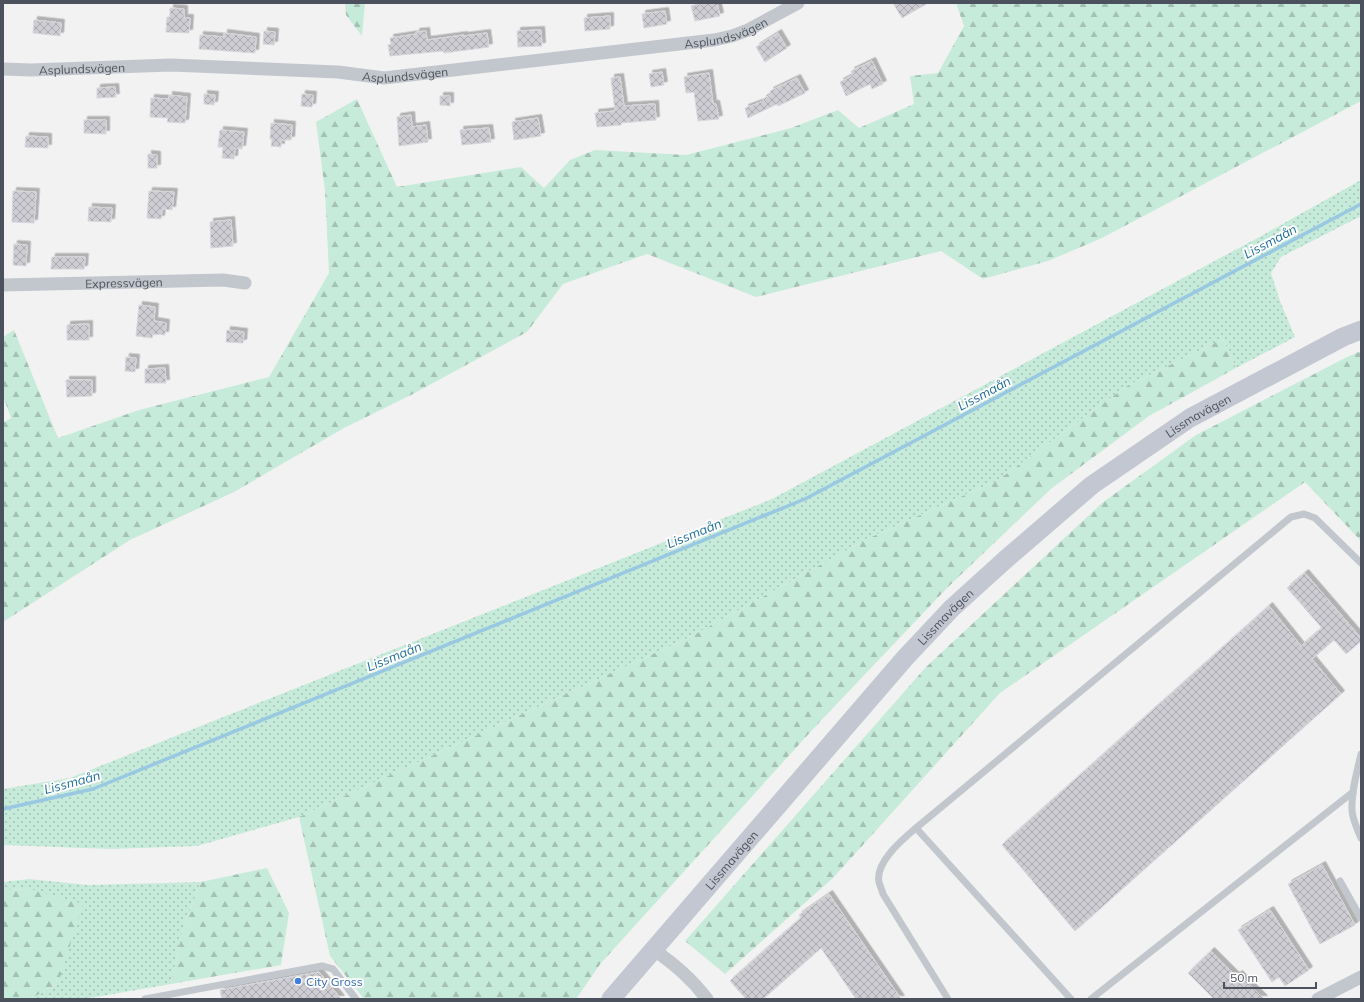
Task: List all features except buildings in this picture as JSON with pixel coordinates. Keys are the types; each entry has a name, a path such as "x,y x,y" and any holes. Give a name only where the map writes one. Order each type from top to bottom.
{"street":[{"name":"Asplundsvägen","path":"3,69 31,70 171,65 338,72 384,78 714,40 732,36 748,30 798,3"},
{"name":"Expressvägen","path":"3,285 223,280 246,283"},
{"name":"Lissmavägen","path":"611,999 905,658 952,608 1004,560 1092,485 1190,418 1343,337 1361,330"},
{"path":"653,949 675,964 695,984 707,999"},
{"path":"1318,999 1361,977"}],"lane":[{"path":"948,999 883,894 878,880 881,867 890,852 916,828 1291,517 1304,514 1315,518 1361,563"},
{"path":"1361,754 1353,792 1352,811 1355,826 1361,838"},
{"path":"1091,999 1353,792"},
{"path":"916,828 1070,999"},
{"path":"1340,881 1361,918"},
{"path":"145,999 322,966 333,969 356,999"}],"green space":[{"path":"345,3 365,3 362,36 346,15"},
{"path":"956,3 1361,3 1361,101 1102,238 1048,261 983,279 941,251 756,297 647,254 563,284 527,332 413,394 344,428 234,492 130,540 3,622 3,423 11,418 3,396 3,337 14,330 58,438 139,410 269,377 329,273 325,191 316,122 357,99 397,187 521,167 544,188 570,160 595,150 686,155 791,128 838,110 859,128 914,104 910,76 938,73 964,26"},
{"path":"1361,180 1361,216 1281,257 1271,273 1280,301 1295,337 1236,368 1223,339 1127,386 998,480 867,539 690,637 299,817 197,846 111,849 3,845 3,789 70,778 772,499 1263,235"},
{"path":"1223,339 1236,368 1149,416 1052,488 948,587 814,728 601,963 576,999 364,999 330,956 299,817 690,637 867,539 998,480 1127,386"},
{"path":"1361,351 1361,541 1305,482 1000,693 834,877 725,974 685,941 926,667 1102,503 1196,435"},
{"path":"267,868 289,913 281,965 171,984 183,928 201,882"},
{"path":"29,879 88,885 201,882 183,928 171,984 84,999 30,999 58,984 30,889 3,890 3,882"},
{"path":"30,889 83,904 58,984 30,999 3,999 3,890"}],"waterway":[{"name":"Lissmaån","path":"3,809 93,789 805,499 1361,204"}],"place":[{"name":"City Gross","path":"298,981"}]}
